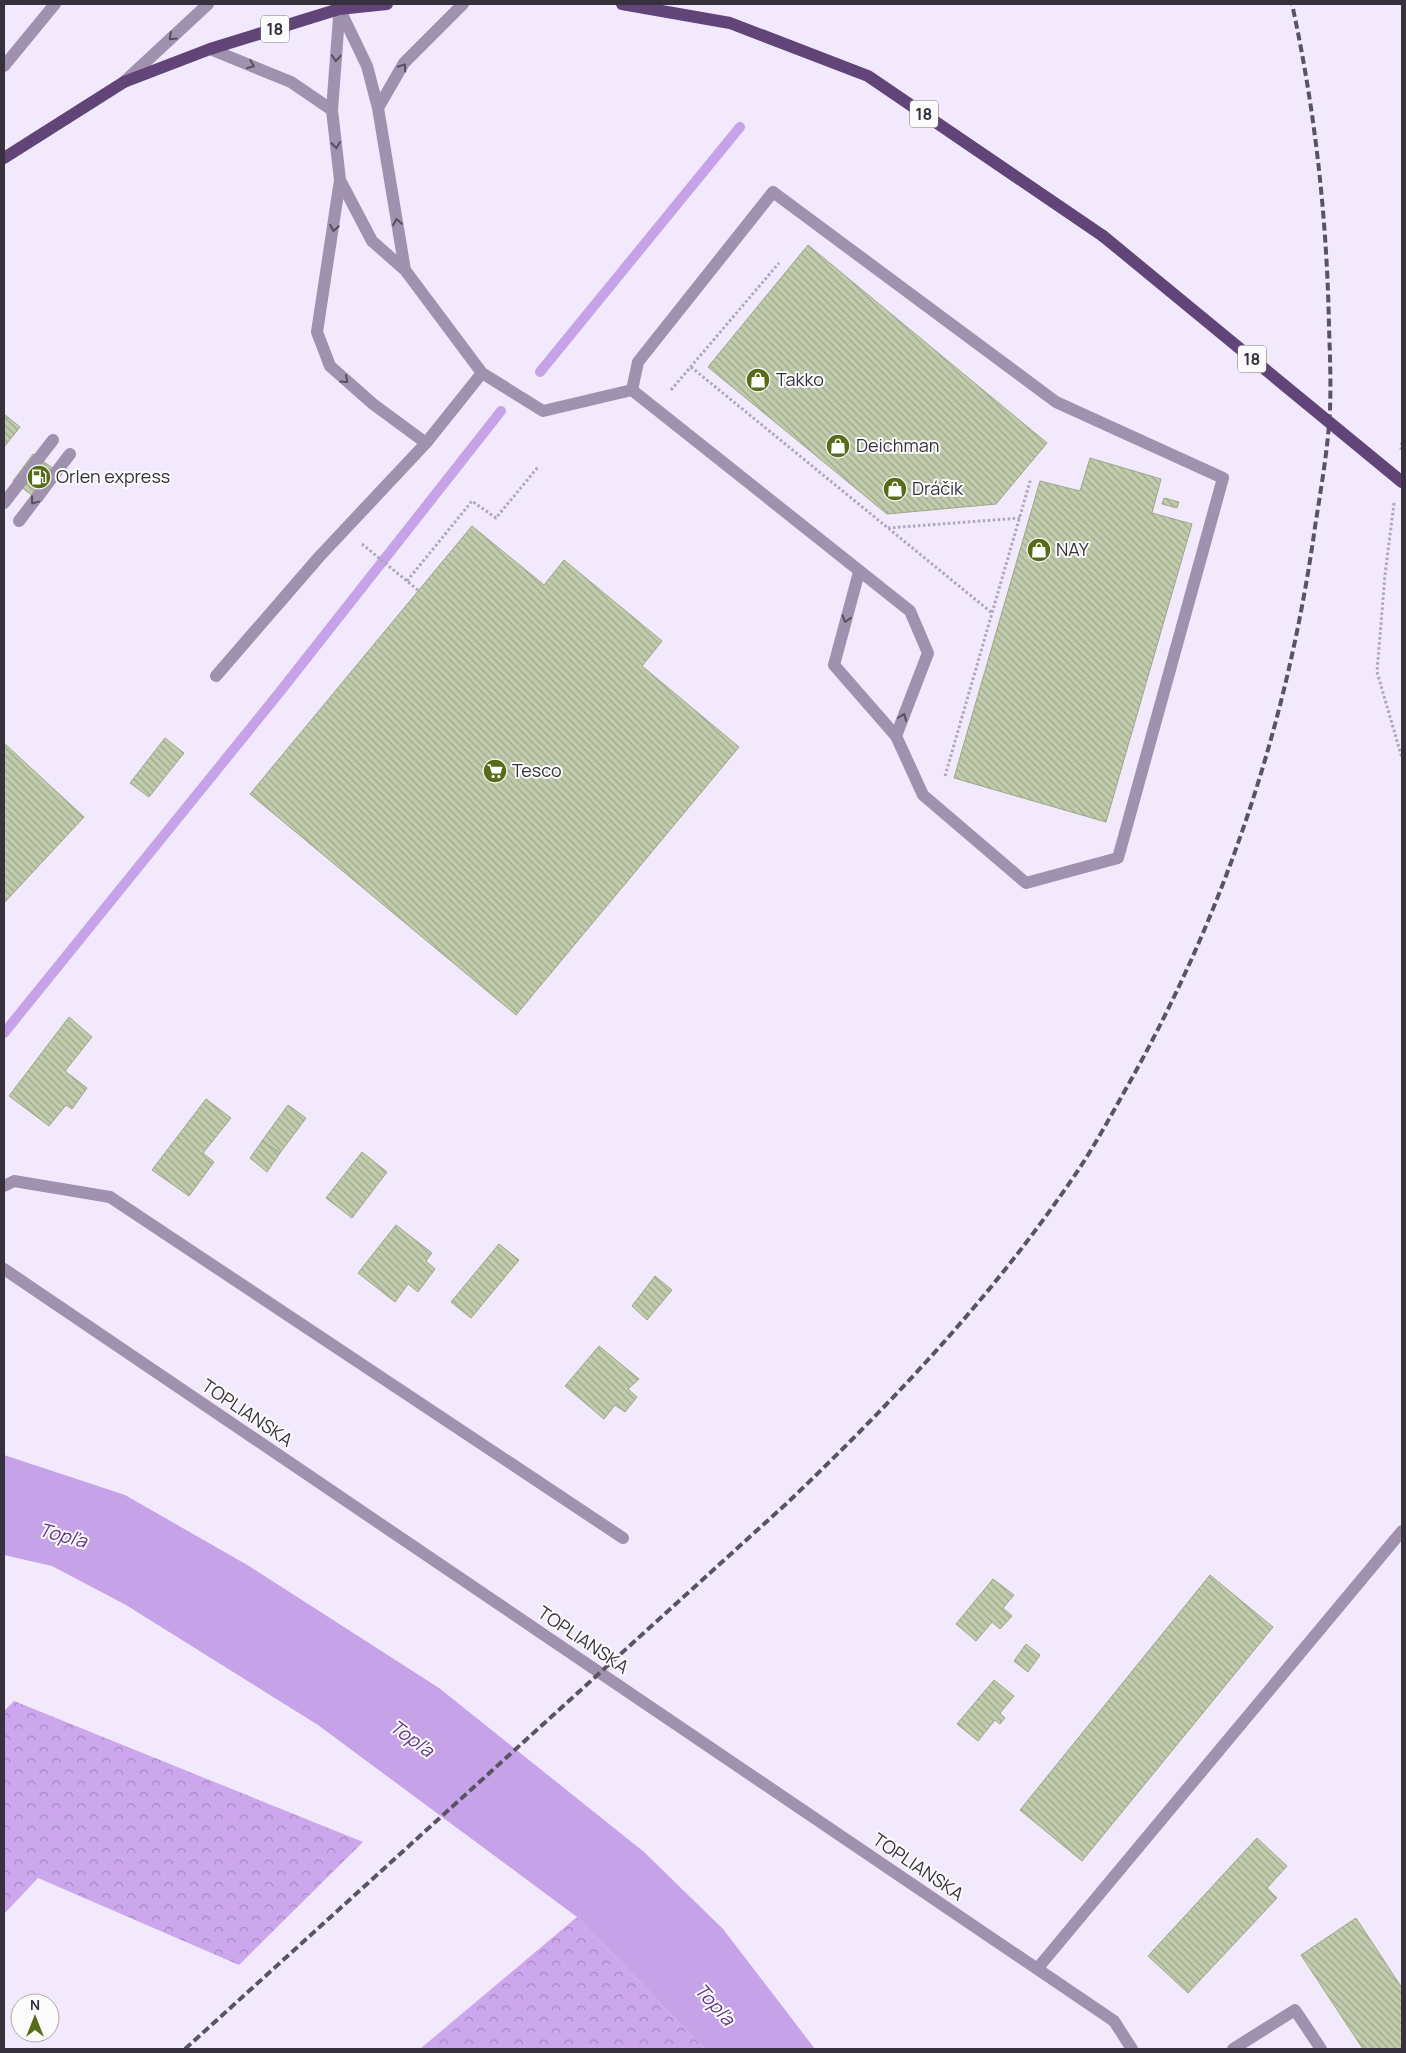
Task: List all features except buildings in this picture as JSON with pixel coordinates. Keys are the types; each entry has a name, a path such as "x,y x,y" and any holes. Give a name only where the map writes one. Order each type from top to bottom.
{"main road":[{"name":"18","path":"4,158 124,82 210,49 339,5 387,4"},
{"name":"18","path":"622,4 730,23 868,76 1103,236 1402,482"}],"street":[{"path":"4,66 55,4"},
{"path":"124,82 208,4"},
{"path":"378,108 404,63 463,4"},
{"path":"339,5 367,66 378,108 405,270"},
{"path":"339,5 332,110 340,180 317,332 330,366 373,404 426,443"},
{"path":"210,49 292,82 332,110"},
{"path":"340,180 372,241 405,270 482,373 543,411 632,390"},
{"path":"632,390 638,362 773,192 1056,402 1222,478 1118,858 1026,883 923,795 896,736 834,665 859,572"},
{"path":"216,676 319,557 426,443 482,373"},
{"path":"632,390 859,572 910,610 928,653 896,736"},
{"path":"4,504 53,440"},
{"path":"19,521 70,454"},
{"path":"4,1186 14,1182 110,1197 623,1538"},
{"name":"TOPLIANSKA","path":"4,1270 1114,2021 1132,2049"},
{"path":"1038,1969 1402,1531"},
{"path":"1233,2049 1295,2010 1321,2049"}],"path":[{"path":"669,392 779,263"},
{"path":"691,367 992,613"},
{"path":"1400,459 1402,440"},
{"path":"406,581 472,501 496,518 538,467"},
{"path":"945,776 1032,478"},
{"path":"1395,498 1385,575 1378,672 1402,758"},
{"path":"887,528 1020,518"},
{"path":"368,550 419,591"}],"green space":[{"path":"14,1701 363,1842 239,1965 38,1878 4,1914 4,1711"},
{"path":"577,1917 705,2049 420,2049"}],"water":[{"name":"Topľa","path":"4,1455 125,1495 249,1566 439,1688 644,1852 723,1929 815,2049 705,2049 577,1917 318,1725 126,1605 52,1566 4,1555"}],"waterway":[{"path":"540,372 740,127"},
{"path":"4,1033 279,693 501,411"}],"railway":[{"path":"185,2049 786,1504 865,1426 941,1346 1045,1218 1077,1172 1132,1078 1166,1013 1197,947 1225,880 1249,811 1270,742 1288,671 1303,599 1322,483 1328,439 1330,400 1326,246 1313,124 1292,4"}],"place":[{"name":"Takko","path":"758,380"},
{"name":"Deichman","path":"838,446"},
{"name":"Orlen express","path":"39,477"},
{"name":"Dráčik","path":"895,489"},
{"name":"NAY","path":"1039,550"},
{"name":"Tesco","path":"495,771"}]}
